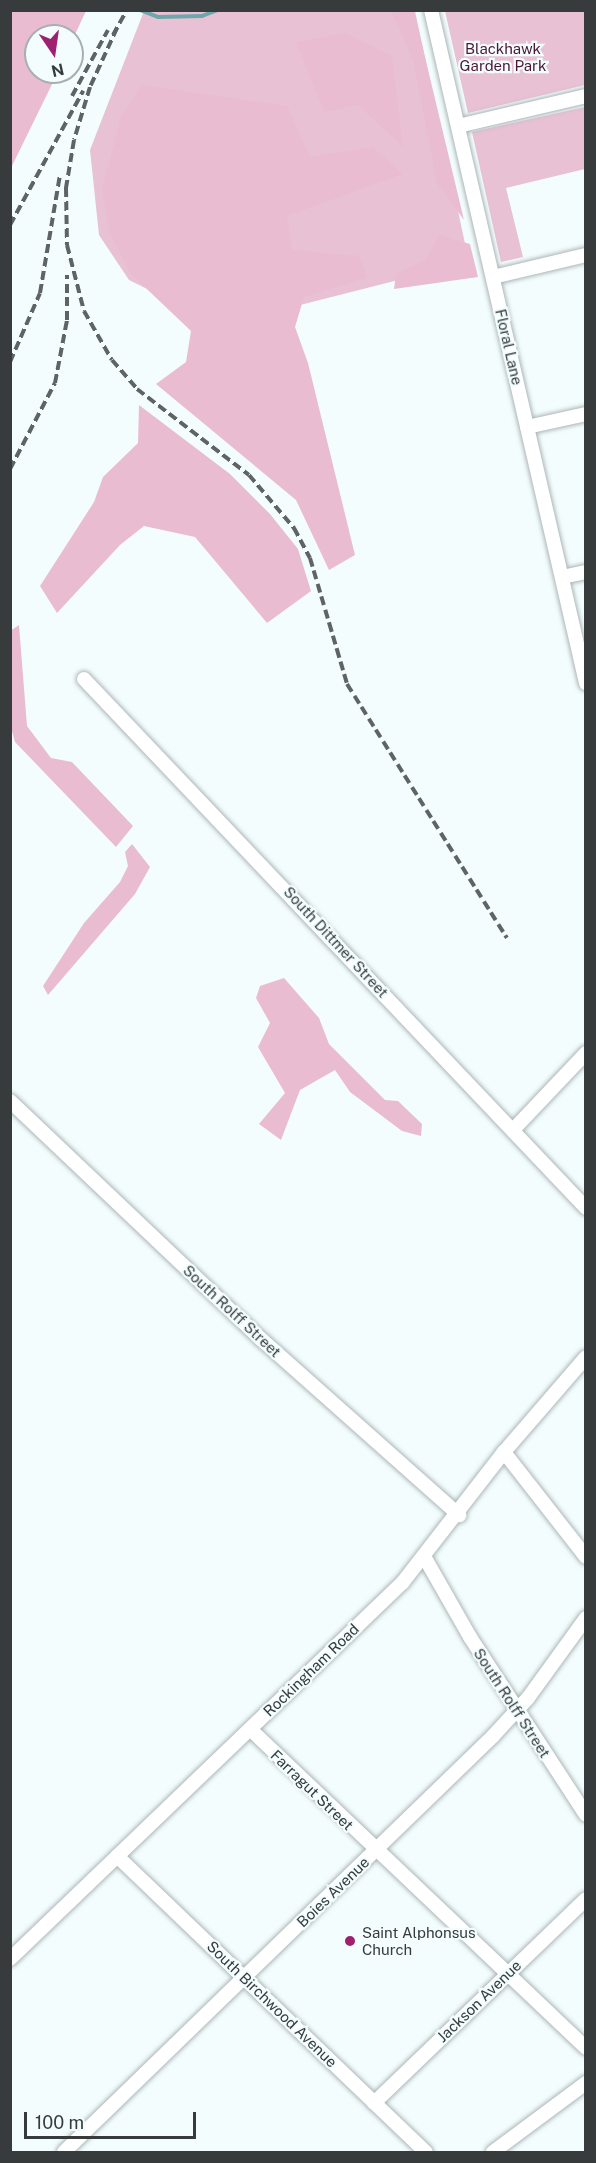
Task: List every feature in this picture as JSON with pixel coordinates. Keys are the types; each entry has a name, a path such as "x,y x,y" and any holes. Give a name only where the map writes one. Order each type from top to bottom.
{"street":[{"name":"Floral Lane","path":"431,10 585,683"},
{"path":"458,126 585,96"},
{"path":"493,277 585,255"},
{"path":"527,427 585,414"},
{"path":"562,577 585,572"},
{"name":"South Dittmer Street","path":"84,679 585,1208"},
{"path":"513,1130 585,1053"},
{"name":"South Rolff Street","path":"10,1101 262,1340 459,1515"},
{"name":"Rockingham Road","path":"10,1959 425,1558 504,1452 585,1357"},
{"path":"504,1452 585,1557"},
{"name":"South Rolff Street","path":"425,1558 517,1710 585,1815"},
{"name":"Boies Avenue","path":"64,2152 245,1978 517,1710 585,1618"},
{"name":"Farragut Street","path":"250,1729 585,2048"},
{"name":"South Birchwood Avenue","path":"117,1856 426,2152"},
{"name":"Jackson Avenue","path":"374,2103 585,1899"},
{"path":"493,2152 585,2083"}],"green space":[{"path":"144,11 415,11 469,262 253,317 206,318 129,280 99,235 90,150"},
{"name":"Blackhawk Garden Park","path":"445,11 585,11 585,85 468,113"},
{"name":"Blackhawk Garden Park","path":"585,107 585,169 506,188 523,257 501,262 472,132"}],"shaded area":[{"path":"11,10 86,11 80,24 24,24 24,84 52,84 11,168"},
{"path":"391,11 414,11 464,220 437,183 413,60"},
{"path":"345,33 392,56 403,147 358,105 324,112 296,42"},
{"path":"142,85 287,106 310,157 373,147 403,174 287,216 292,250 360,256 367,278 304,297 295,327 308,363 355,555 329,570 296,500 156,384 186,362 191,331 130,273 110,234 102,189 121,116"},
{"path":"439,235 470,244 478,277 394,289 396,274 425,260"},
{"path":"139,405 230,474 270,514 298,549 311,591 267,623 195,537 144,526 120,545 57,613 40,586 94,502 103,477 138,443"},
{"path":"19,625 27,726 51,758 72,762 133,826 116,847 15,742 10,724 10,631"},
{"path":"132,844 150,867 135,894 48,995 43,986 84,923 120,882 128,866 125,852"},
{"path":"284,978 319,1018 329,1044 385,1100 398,1101 422,1124 421,1136 402,1131 350,1092 335,1070 300,1090 281,1140 259,1124 285,1093 258,1047 270,1023 256,998 260,986"}],"waterway":[{"path":"140,10 158,17 202,16 218,10"}],"railway":[{"path":"113,35 127,10"},
{"path":"117,28 90,87 74,140 66,188 67,245 84,311 112,360 137,389 249,475 294,528 310,558 347,684 507,938"},
{"path":"72,96 108,30"},
{"path":"10,225 83,91"},
{"path":"10,362 40,293 60,175"},
{"path":"10,469 55,383 67,320 67,275"}],"place":[{"name":"Saint Alphonsus Church","path":"350,1941"}]}
